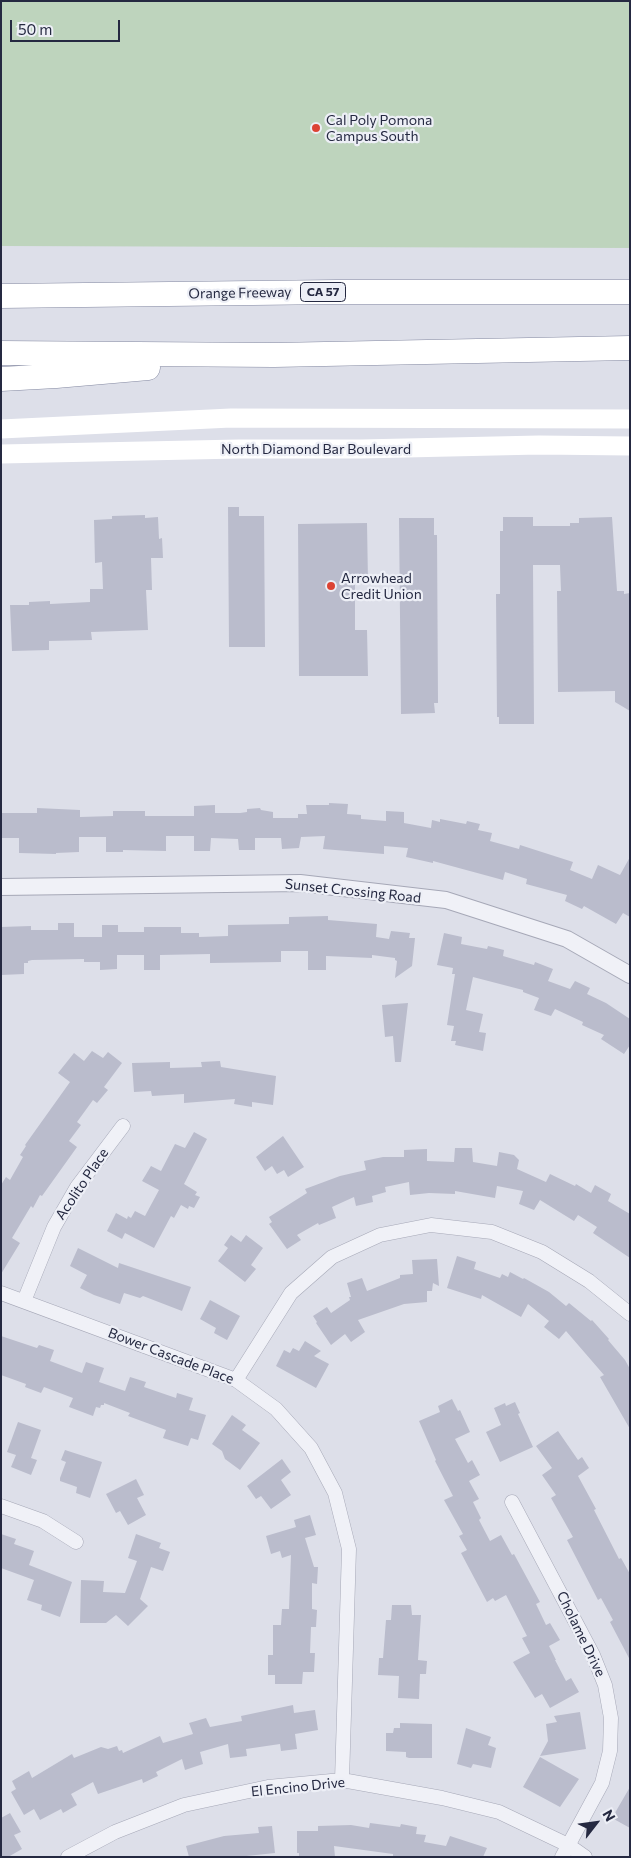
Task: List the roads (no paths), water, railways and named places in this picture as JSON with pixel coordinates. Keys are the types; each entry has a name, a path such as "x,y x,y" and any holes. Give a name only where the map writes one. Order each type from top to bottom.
{"highway":[{"name":"Orange Freeway","path":"7,295 630,292"},
{"path":"1,353 274,355 630,348"},
{"path":"1,379 56,376 274,355"}],"main road":[{"path":"1,429 231,418 630,419"},
{"name":"North Diamond Bar Boulevard","path":"1,454 539,445 630,446"}],"street":[{"name":"Sunset Crossing Road","path":"1,887 300,883 446,900 567,939 630,975"},
{"name":"Acolito Place","path":"24,1301 54,1227 72,1195 122,1126"},
{"path":"236,1380 291,1293 332,1257 380,1234 431,1225 492,1232 542,1252 589,1281 630,1314"},
{"name":"Bower Cascade Place","path":"1,1293 236,1380 276,1409 311,1448 336,1494 349,1549 342,1780"},
{"name":"Cholame Drive","path":"512,1502 593,1655 605,1685 611,1718 610,1751 602,1783 565,1851"},
{"path":"1,1506 43,1521 76,1542"},
{"name":"El Encino Drive","path":"68,1857 115,1832 184,1805 268,1787 342,1780 442,1798 499,1812 565,1851 586,1857"}],"place":[{"name":"Cal Poly Pomona Campus South","path":"316,128"},
{"name":"Arrowhead Credit Union","path":"331,586"}]}
